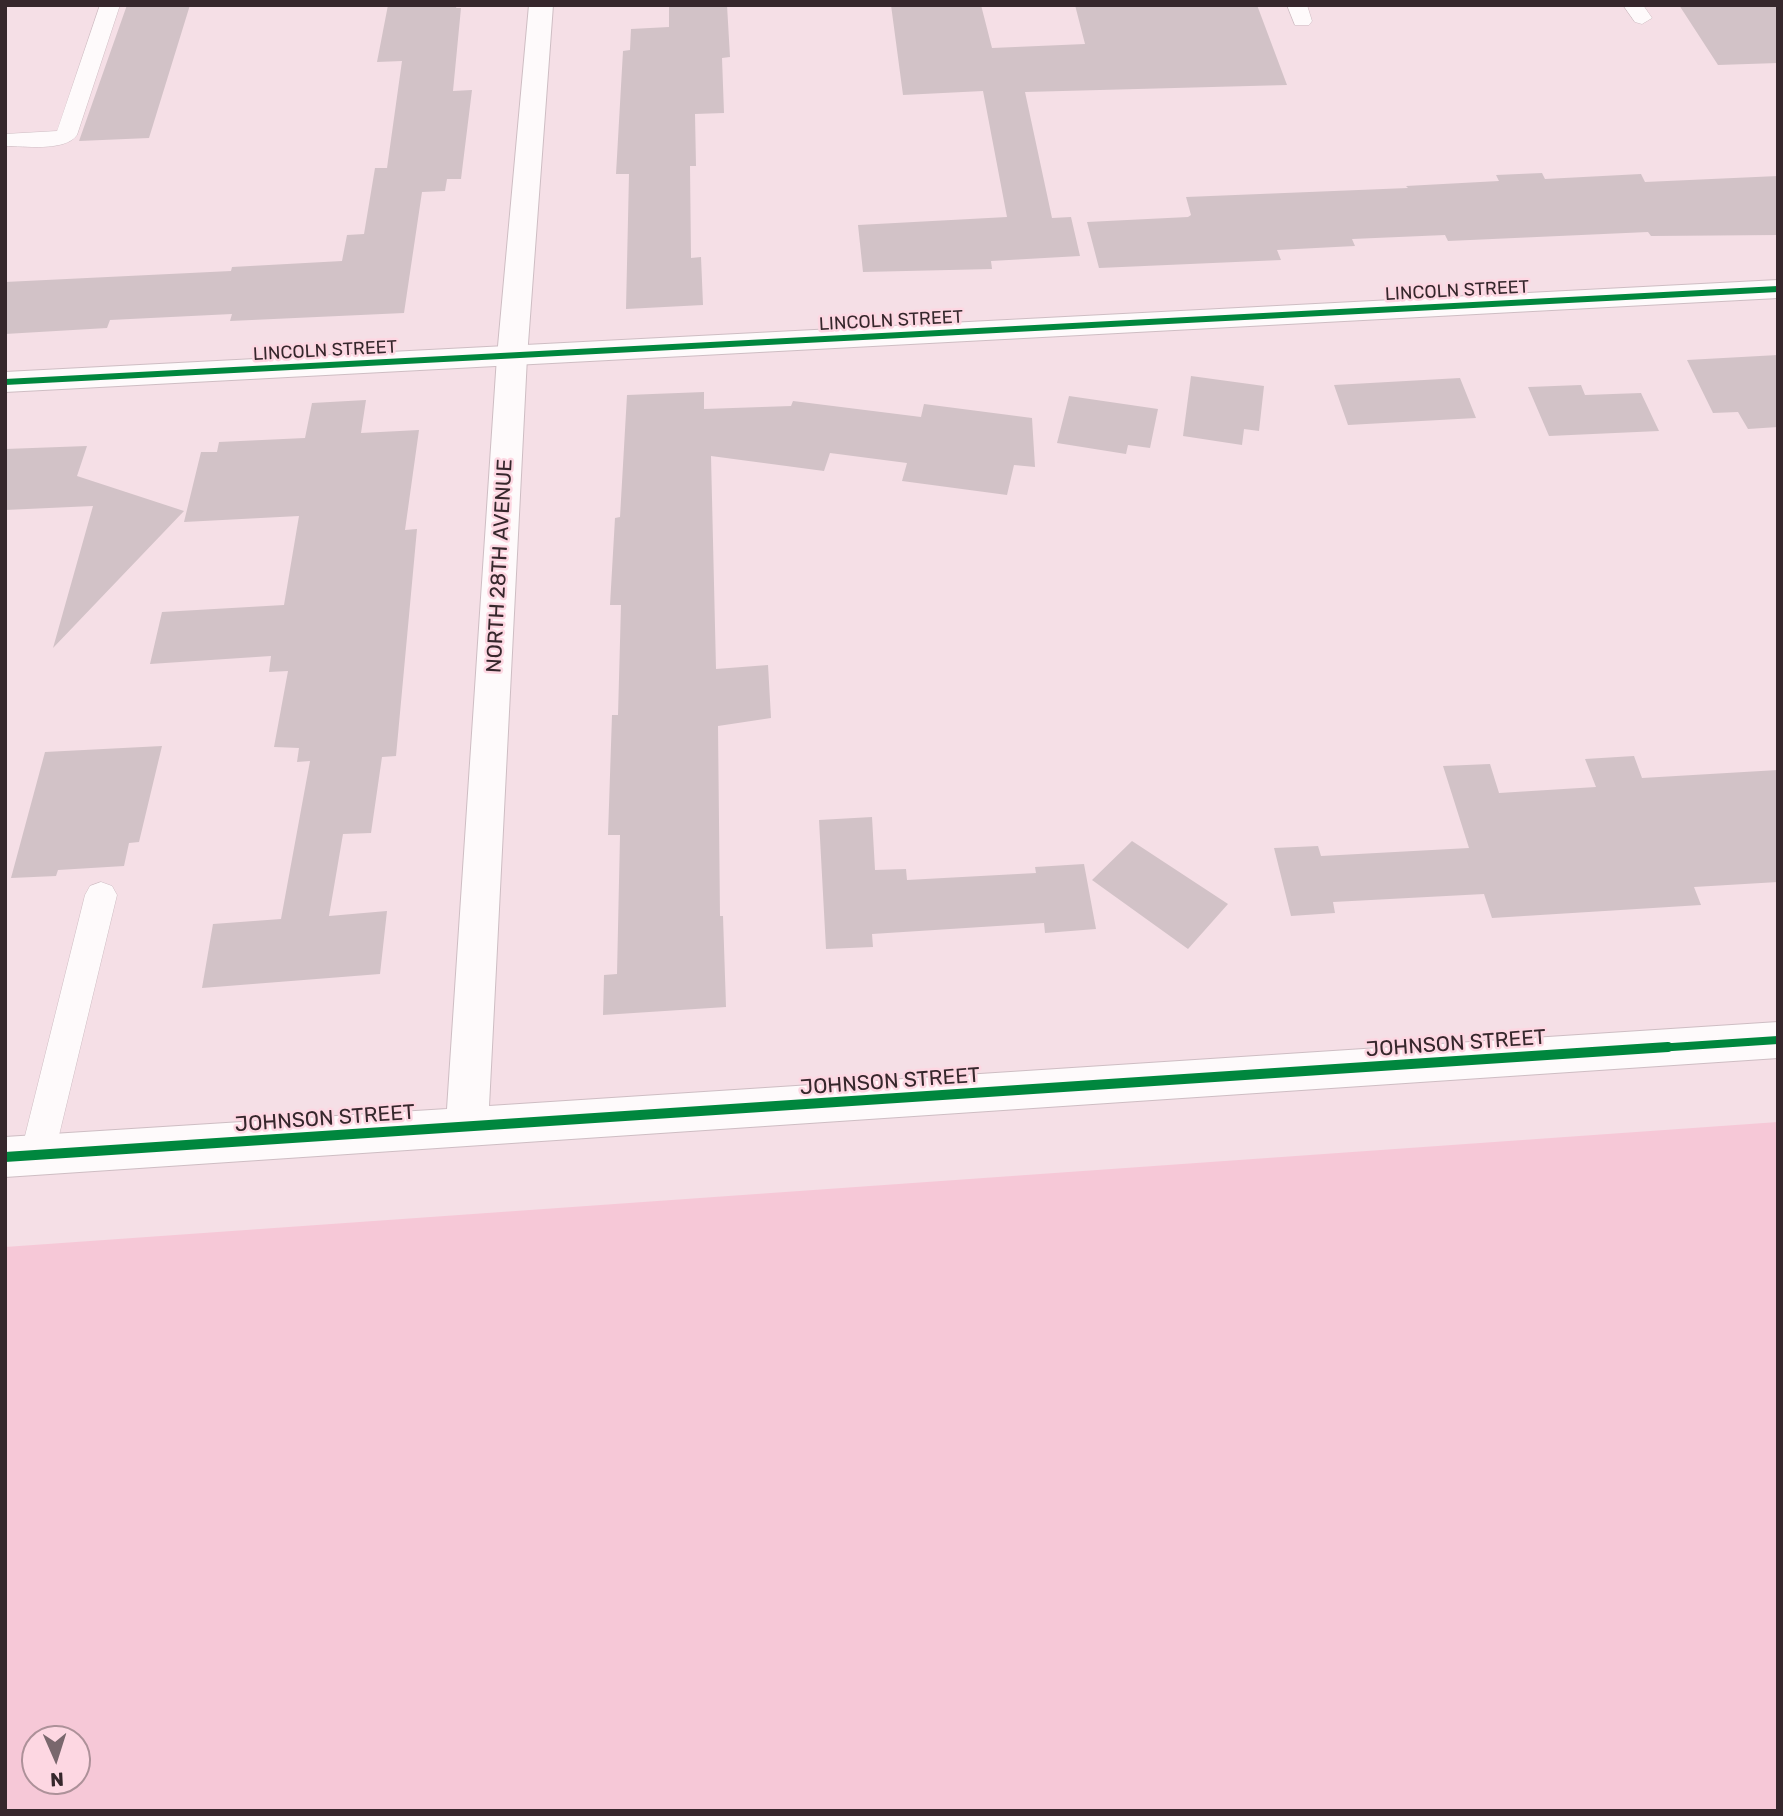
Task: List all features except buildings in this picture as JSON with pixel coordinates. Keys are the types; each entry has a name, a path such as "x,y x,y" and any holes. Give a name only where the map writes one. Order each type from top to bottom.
{"street":[{"name":"NORTH 28TH AVENUE","path":"467,1128 512,357 541,5"},
{"name":"LINCOLN STREET","path":"5,382 1778,289"},
{"name":"JOHNSON STREET","path":"21,1156 1778,1040"}],"lane":[{"path":"5,140 59,138 66,135 110,5"},
{"path":"21,1156 101,895"}],"shaded area":[{"path":"1778,1122 1778,1811 5,1811 5,1247"}],"cycle path":[{"path":"5,382 1778,289"},
{"path":"5,1157 1778,1040"}]}
